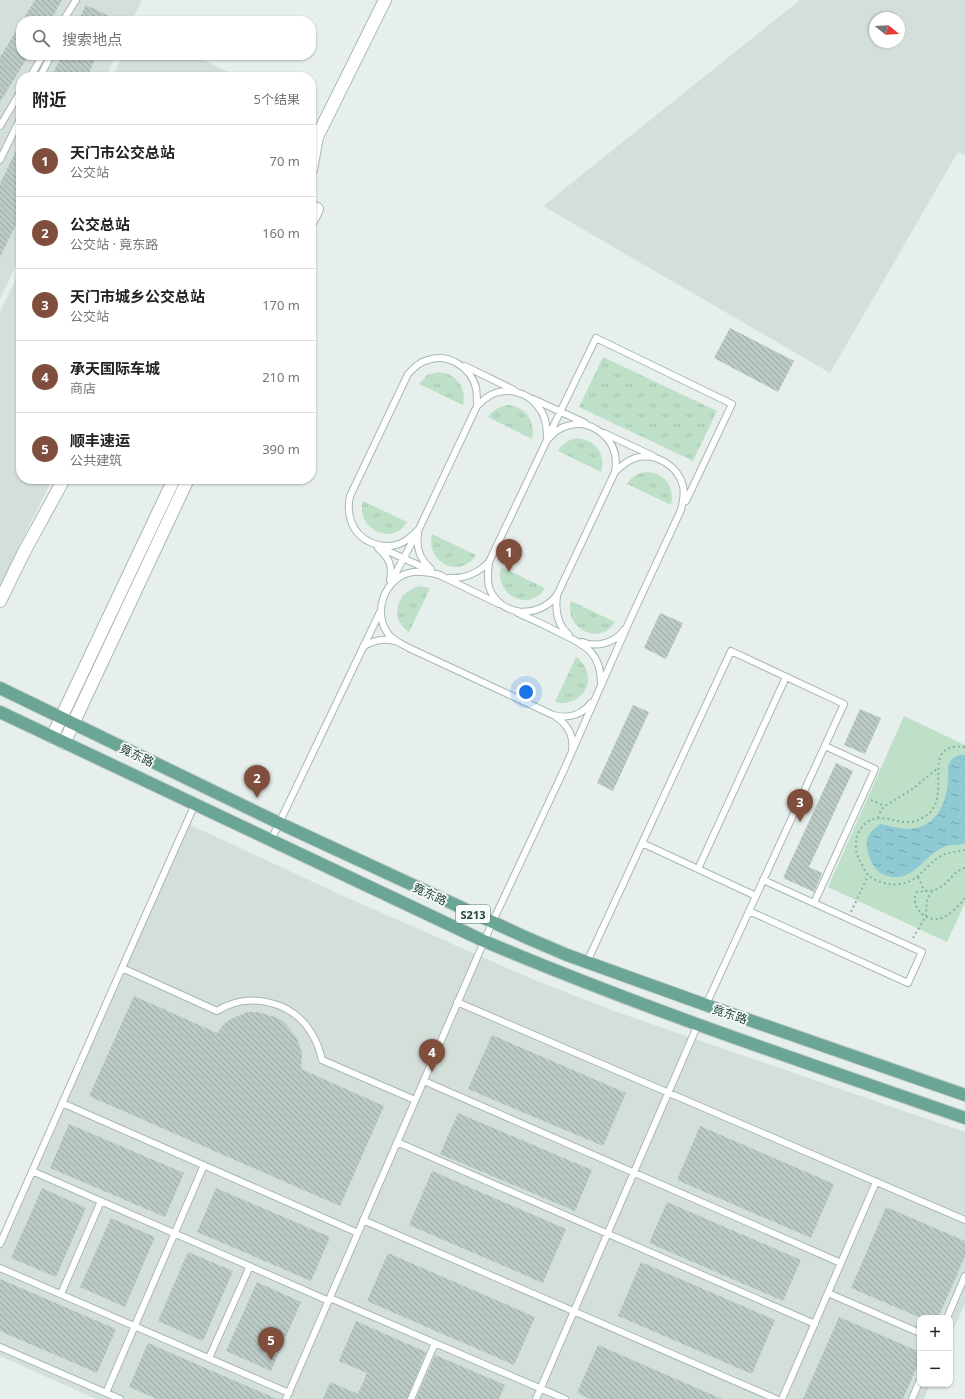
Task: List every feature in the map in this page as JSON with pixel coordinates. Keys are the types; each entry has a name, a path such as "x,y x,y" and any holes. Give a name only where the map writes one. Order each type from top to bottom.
{"main road":[{"name":"竟东路","path":"0,688 279,823 492,923 567,955 965,1095"},
{"name":"竟东路","path":"0,712 484,941 581,981 965,1118"}],"street":[{"path":"316,132 384,0"},
{"path":"0,601 24,552 61,484"},
{"path":"52,737 172,484"},
{"path":"64,743 186,484"}],"lane":[{"path":"67,16 77,0"},
{"path":"69,16 77,0"},
{"path":"33,72 40,60"},
{"path":"42,72 48,60"},
{"path":"0,126 16,99"},
{"path":"0,160 16,126"},
{"path":"0,1268 209,1358 288,1396 492,923 572,754 629,622 732,404 596,338 489,562 487,575 490,588 496,599 508,608 518,612 531,612 543,608 553,600 557,595 615,472 624,463 636,458 648,457 660,459"},
{"path":"387,590 391,574 391,565 386,556 378,548 357,533 351,522 348,509 350,496 408,374 417,365 428,360 440,358 452,360 660,459 671,466 679,475 684,493 681,510"},
{"path":"452,360 463,367 471,376 476,388 477,406"},
{"path":"398,642 384,629 381,611 383,597 419,529 477,406 486,397 497,392 510,391 521,394 532,400 540,409 545,420 547,440"},
{"path":"547,440 556,431 567,426 579,424 591,427 602,433 610,442 615,454 615,472"},
{"path":"367,541 379,545 392,546 404,542 419,529"},
{"path":"419,529 417,542 420,554 426,565 440,576"},
{"path":"367,541 574,640 589,649 597,660 601,672 601,685 596,698 588,708 577,715 564,718 553,715"},
{"path":"387,590 389,586 399,577 411,572 424,571 448,578 461,578 473,574 489,562"},
{"path":"557,595 556,608 558,620 565,631 574,640 587,644 599,644 612,640 622,633 629,622"},
{"path":"271,840 381,611"},
{"path":"363,647 369,643 380,640 391,640 398,642 553,715 563,721 569,729 572,736 572,754"},
{"path":"587,962 731,651 844,704 706,1005"},
{"path":"698,869 786,677"},
{"path":"814,903 875,769 824,746"},
{"path":"0,1244 194,804"},
{"path":"642,843 756,896"},
{"path":"749,911 908,983 922,952 763,880"},
{"path":"122,968 217,1011 226,1006 245,1001 265,1001 284,1007 300,1018 307,1026 317,1042 322,1060 415,1100"},
{"path":"457,1002 965,1220"},
{"path":"536,1399 698,1024"},
{"path":"424,1080 841,1263"},
{"path":"62,1103 358,1233"},
{"path":"397,1142 814,1324"},
{"path":"106,1393 204,1165"},
{"path":"32,1171 250,1266 565,1399"},
{"path":"782,1399 876,1182"},
{"path":"61,1294 101,1201"},
{"path":"363,1220 776,1399"},
{"path":"209,1358 250,1266"},
{"path":"948,1315 965,1276"},
{"path":"828,1293 917,1332"},
{"path":"411,1399 435,1343"},
{"path":"0,1347 120,1399"},
{"path":"912,1399 917,1387"}],"path":[{"path":"965,747 954,746 946,749 940,757 938,763 939,787 937,799 932,810 926,816 915,821 905,822 878,818 865,823 859,831 855,850 858,859 868,875 887,884 899,885 918,877 939,857 948,853 965,850"},
{"path":"878,818 881,810 885,806 911,790 938,768"},
{"path":"862,796 885,806"},
{"path":"909,946 926,916 927,899 932,892 941,887 953,874 965,868"},
{"path":"848,918 868,875"},
{"path":"918,877 926,892"},
{"path":"932,892 917,892 914,901 916,909 930,918 938,919 949,914 965,898"}],"shaded area":[{"path":"0,0 142,0 134,16 16,16 16,60 114,60 108,72 16,72 16,265 0,299"},
{"path":"800,0 965,0 965,155 958,152 830,373 543,206"},
{"path":"120,60 204,60 228,72 114,72"},
{"path":"16,278 16,484 50,484 0,586 0,312"},
{"path":"184,822 339,894 537,981 614,1011 965,1132 965,1303 953,1331 953,1315 917,1315 917,1387 929,1387 924,1399 96,1399 0,1356 0,1237"}],"green space":[{"path":"603,357 717,411 693,461 579,407"},
{"path":"439,372 451,376 459,383 463,393 463,405 419,384 427,375"},
{"path":"508,405 520,409 528,416 532,426 532,439 488,417 496,409"},
{"path":"577,438 584,439 598,449 602,459 601,472 558,451 566,442"},
{"path":"647,472 659,475 667,482 671,492 671,505 627,484 636,475"},
{"path":"363,501 407,522 401,529 393,533 385,534 377,531 370,527 365,520 362,511"},
{"path":"432,534 476,555 469,562 461,566 453,567 445,564 439,560 434,553 431,544"},
{"path":"501,567 545,588 539,595 531,599 523,600 515,598 508,593 503,586 500,577"},
{"path":"419,586 430,588 409,632 402,626 399,620 397,613 398,606 405,594 411,589"},
{"path":"571,601 615,622 601,633 584,631 577,626 572,619 570,611"},
{"path":"576,657 583,664 587,673 588,681 586,689 581,696 574,700 565,703 555,702"},
{"path":"904,716 965,745 965,903 947,942 828,887"}],"water":[{"path":"959,755 965,755 965,843 946,846 938,850 911,872 905,875 892,877 882,874 872,863 868,853 867,841 870,833 880,824 907,829 919,827 928,823 936,816 945,797 948,765 953,758"}],"building":[{"path":"35,0 62,0 53,16 25,16"},
{"path":"86,5 109,16 80,16"},
{"path":"16,31 16,60 26,60 19,72 16,72 16,76 0,102 0,57"},
{"path":"60,60 95,60 89,72 54,72"},
{"path":"16,150 16,224 0,257 0,184"},
{"path":"730,328 794,361 778,392 714,358"},
{"path":"660,613 683,623 666,659 644,648"},
{"path":"633,705 649,712 613,791 597,783"},
{"path":"860,709 881,718 865,754 844,745"},
{"path":"836,763 853,771 809,867 822,873 814,892 783,878"},
{"path":"134,996 217,1033 224,1024 231,1019 247,1012 258,1012 278,1018 285,1023 297,1038 302,1053 301,1069 384,1106 340,1206 89,1096"},
{"path":"492,1035 626,1093 603,1146 468,1089"},
{"path":"458,1113 592,1170 575,1211 440,1154"},
{"path":"69,1124 184,1173 165,1217 50,1168"},
{"path":"700,1126 834,1184 811,1238 677,1180"},
{"path":"432,1171 566,1229 543,1283 409,1225"},
{"path":"42,1188 86,1208 56,1277 11,1258"},
{"path":"216,1188 330,1237 311,1281 197,1232"},
{"path":"667,1202 801,1260 783,1301 649,1243"},
{"path":"886,1207 965,1241 965,1256 939,1315 917,1315 917,1316 851,1288"},
{"path":"111,1218 155,1237 125,1307 80,1287"},
{"path":"188,1252 233,1271 203,1341 158,1321"},
{"path":"388,1253 535,1317 514,1365 367,1301"},
{"path":"641,1262 775,1320 752,1374 618,1316"},
{"path":"0,1279 116,1329 97,1373 0,1331"},
{"path":"257,1282 301,1302 271,1371 226,1351"},
{"path":"839,1317 917,1351 917,1367 903,1399 803,1399"},
{"path":"356,1321 426,1352 407,1399 323,1399 330,1382 358,1394 367,1373 339,1361"},
{"path":"148,1343 277,1399 157,1399 129,1387"},
{"path":"598,1345 722,1399 590,1399 577,1393"},
{"path":"435,1355 505,1385 499,1399 416,1399"}],"place":[{"name":"天门市公交总站","path":"509,572"},
{"name":"公交总站","path":"257,798"},
{"name":"天门市城乡公交总站","path":"800,822"},
{"name":"承天国际车城","path":"432,1072"},
{"name":"顺丰速运","path":"271,1360"}]}
